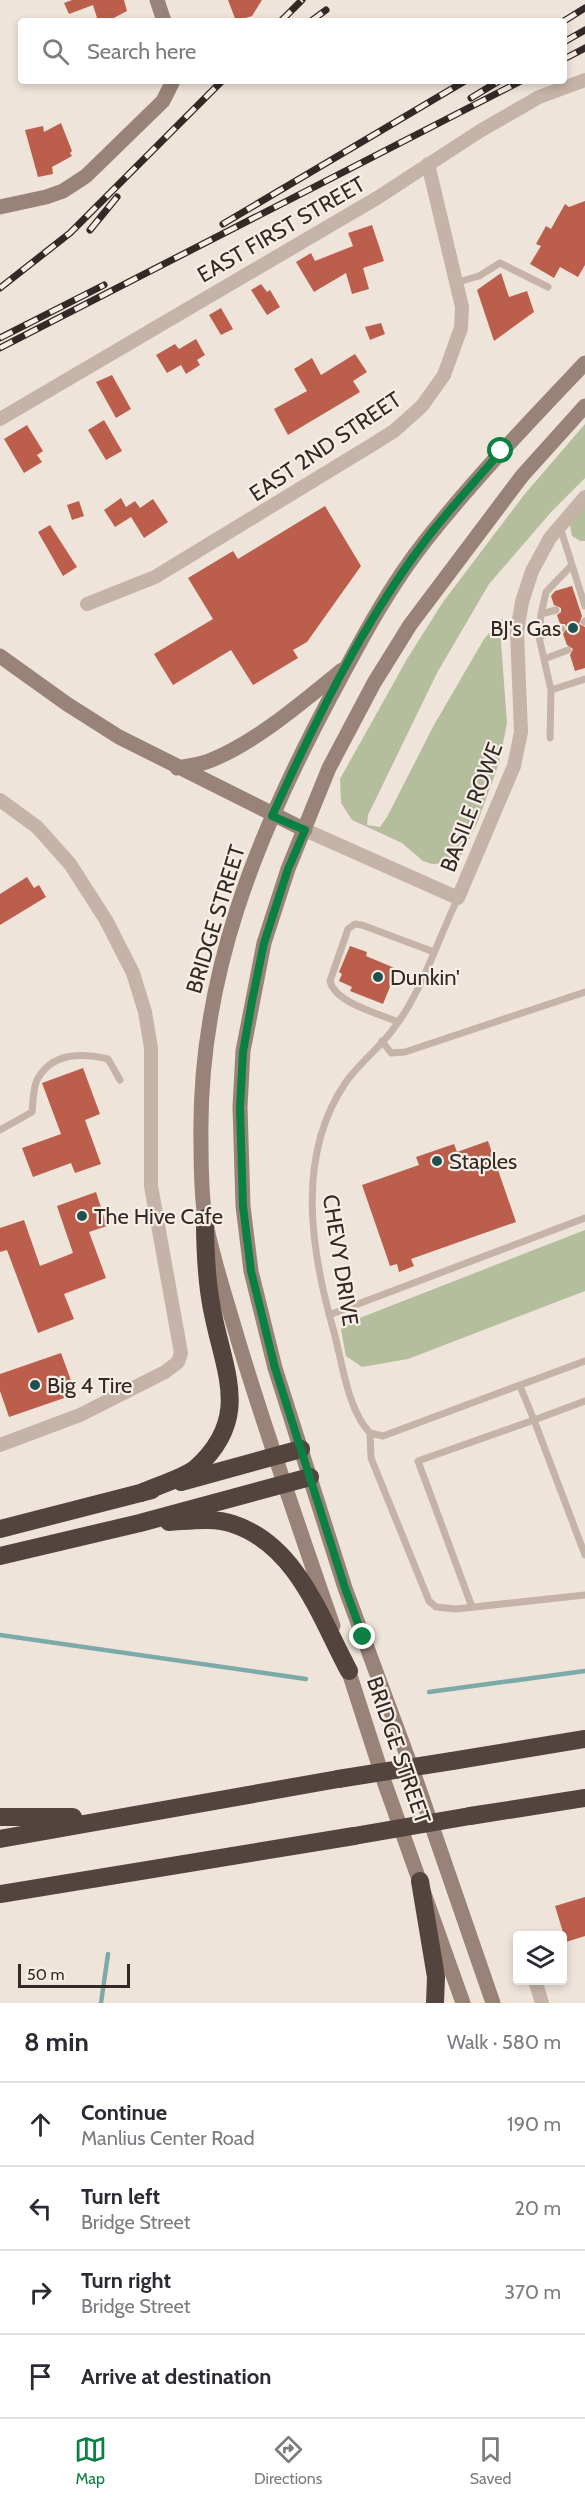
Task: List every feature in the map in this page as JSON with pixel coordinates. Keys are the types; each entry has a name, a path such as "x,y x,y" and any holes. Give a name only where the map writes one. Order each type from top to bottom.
{"highway":[{"path":"141,1493 194,1469 217,1443 229,1417 228,1375 205,1272 205,1218"},
{"path":"0,1529 301,1449"},
{"path":"0,1556 140,1523 310,1477"},
{"path":"140,1523 213,1520 232,1524 263,1540 280,1553 298,1574 349,1671"},
{"path":"0,1839 338,1779 585,1739"},
{"path":"0,1894 585,1798"},
{"path":"0,1817 117,1817"},
{"path":"420,1881 436,1977 435,2003"}],"main road":[{"path":"157,0 163,18"},
{"path":"0,207 63,191 86,176 163,102 172,84"},
{"name":"BRIDGE STREET","path":"463,2003 385,1784 349,1671 274,1457 232,1318 205,1218 201,1173 203,1069 215,986 247,878 303,748 382,603 425,541 501,451 585,363"},
{"name":"BRIDGE STREET","path":"493,2003 415,1777 345,1588 275,1368 251,1271 243,1206 240,1107 243,1052 264,943 288,869 329,768 374,683 410,625 522,476 585,406"},
{"path":"0,656 119,737 272,816 305,830"},
{"path":"177,768 208,762 239,746 294,708 347,667"}],"street":[{"name":"EAST FIRST STREET","path":"0,419 377,198 539,96 585,80"},
{"name":"EAST 2ND STREET","path":"87,604 155,577 314,482 394,431 422,406 444,375 461,328 462,307 428,164"},
{"name":"BASILE ROWE","path":"458,898 514,766 521,732 517,632 520,612 532,571 550,538 585,498"},
{"path":"0,800 37,827 69,864 106,920 133,973 145,1012 151,1048 151,1186 181,1353 178,1362 165,1372 80,1415 0,1445"},
{"path":"305,830 458,898"},
{"path":"537,1985 542,2003"}],"lane":[{"path":"456,283 479,276 500,263 548,287"},
{"path":"560,527 582,603"},
{"path":"550,738 551,690 539,637 541,614 546,592 572,565"},
{"path":"541,614 556,610"},
{"path":"539,637 562,629"},
{"path":"544,659 568,650"},
{"path":"551,690 585,680"},
{"name":"CHEVY DRIVE","path":"370,1433 357,1414 329,1315 313,1222 311,1187 316,1153 331,1108 346,1082 398,1022 416,991 458,898"},
{"path":"398,1022 340,998 332,989 330,981 348,929 355,924 362,924 434,952"},
{"path":"382,1041 391,1053 405,1052 585,992"},
{"path":"0,1130 32,1112 36,1081 50,1063 84,1054 108,1059 120,1080"},
{"path":"329,1315 585,1218"},
{"path":"585,1361 383,1436 370,1433 370,1458 429,1601 436,1607 472,1607 585,1595"},
{"path":"520,1386 585,1555"},
{"path":"472,1607 418,1461 585,1401"}],"green space":[{"path":"585,424 585,478 553,510 489,584 437,673 368,815 367,825 380,827 434,725 484,639 503,618 501,643 507,723 499,763 478,821 462,854 446,863 432,864 423,861 402,843 352,820 341,803 340,779 407,659 443,602 524,495"},
{"path":"585,505 585,541 580,541 572,536 569,520"},
{"path":"585,1230 585,1291 408,1359 362,1367 346,1356 341,1329 352,1321"}],"building":[{"path":"72,0 124,0 127,11 114,18 97,18 93,5 69,14 64,3"},
{"path":"228,0 262,0 252,16 235,18"},
{"path":"61,123 72,156 52,167 53,174 38,177 25,130 43,126 44,132"},
{"path":"585,201 585,265 578,277 560,267 554,278 530,264 541,246 536,244 546,226 551,229 565,204 569,207"},
{"path":"372,225 384,261 363,268 369,289 352,294 346,273 314,292 296,262 311,253 315,261 353,246 348,233"},
{"path":"501,273 509,297 527,291 534,312 494,341 477,290"},
{"path":"261,284 267,292 270,290 280,307 267,315 251,290"},
{"path":"221,308 233,329 221,335 209,315"},
{"path":"381,323 385,334 370,340 365,327"},
{"path":"196,339 205,355 197,360 200,365 186,374 181,365 167,373 156,355 175,344 179,349"},
{"path":"355,354 367,372 353,381 360,392 288,435 274,409 307,391 294,369 312,358 321,375"},
{"path":"112,375 131,409 116,418 96,382"},
{"path":"104,420 122,451 106,460 88,430"},
{"path":"27,425 43,451 37,455 42,462 24,473 4,439"},
{"path":"121,498 126,507 135,501 140,508 153,499 168,522 144,538 131,517 115,527 104,510"},
{"path":"79,501 84,516 72,520 67,505"},
{"path":"325,506 361,566 307,642 293,650 298,658 253,685 231,650 173,685 154,654 213,619 188,578 233,551 238,559"},
{"path":"50,525 77,567 63,576 38,532"},
{"name":"BJ's Gas","path":"572,586 582,616 579,624 585,627 585,668 575,671 570,655 573,649 567,645 563,634 567,628 565,624 560,624 557,615 561,612 561,608 554,605 551,596 555,591"},
{"path":"27,877 34,888 39,885 46,897 0,925 0,894"},
{"path":"350,946 367,952 366,956 397,969 383,1004 350,991 352,987 339,981 342,974 339,972"},
{"path":"83,1068 100,1114 85,1120 101,1164 75,1173 71,1163 33,1177 22,1148 61,1134 42,1083"},
{"path":"488,1141 516,1222 411,1259 414,1266 399,1272 397,1264 390,1266 362,1185 419,1165 416,1157 454,1144 457,1152"},
{"path":"96,1192 107,1226 89,1232 106,1278 64,1294 74,1319 38,1333 7,1250 0,1252 0,1228 24,1220 40,1266 73,1253 57,1206"},
{"path":"61,1353 76,1394 9,1417 0,1391 0,1374"},
{"path":"585,1897 585,1936 567,1942 567,1931 563,1931 555,1906"}],"waterway":[{"path":"0,1635 306,1679"},
{"path":"429,1692 585,1671"},
{"path":"101,2003 108,1954"}],"railway":[{"path":"284,18 302,0"},
{"path":"567,19 585,8"},
{"path":"315,18 326,10"},
{"path":"567,40 585,30"},
{"path":"567,57 585,48"},
{"path":"0,288 70,233 219,84"},
{"path":"223,224 460,84"},
{"path":"471,98 494,84"},
{"path":"0,348 515,84"},
{"path":"90,230 117,197"},
{"path":"0,338 104,285"}],"place":[{"name":"BJ's Gas","path":"573,628"},
{"name":"Dunkin'","path":"378,977"},
{"name":"Staples","path":"437,1161"},
{"name":"The Hive Cafe","path":"82,1216"},
{"name":"Big 4 Tire","path":"35,1385"}],"route":[{"path":"363,1637 345,1588 275,1368 251,1271 243,1206 240,1107 243,1052 264,943 288,869 305,830 272,816 303,748 382,603 425,541 501,451"}]}
